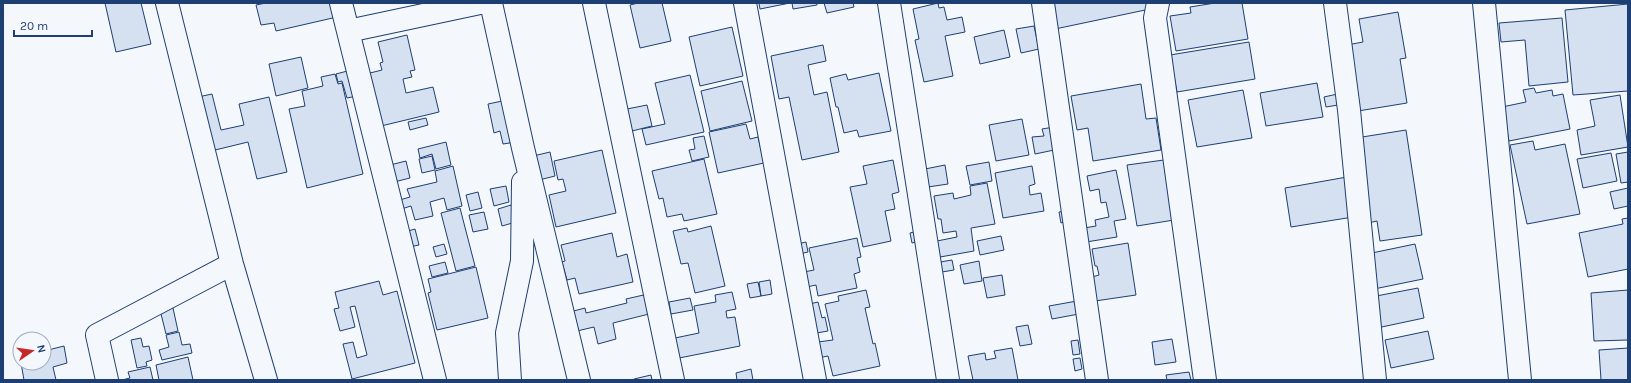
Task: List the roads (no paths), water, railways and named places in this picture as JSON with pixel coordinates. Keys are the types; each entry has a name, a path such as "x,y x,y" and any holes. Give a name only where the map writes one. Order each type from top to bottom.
{"street":[{"path":"167,3 232,264 266,380"},
{"path":"341,3 435,380"},
{"path":"348,31 480,3"},
{"path":"491,3 523,148 579,380"},
{"path":"594,3 673,380"},
{"path":"745,3 815,380"},
{"path":"889,3 948,380"},
{"path":"1043,3 1097,380"},
{"path":"1158,3 1155,18 1205,380"},
{"path":"1335,3 1349,110 1374,380"},
{"path":"1484,3 1520,380"},
{"path":"510,380 507,333 522,261 523,148"},
{"path":"107,380 98,335 232,264"}]}
